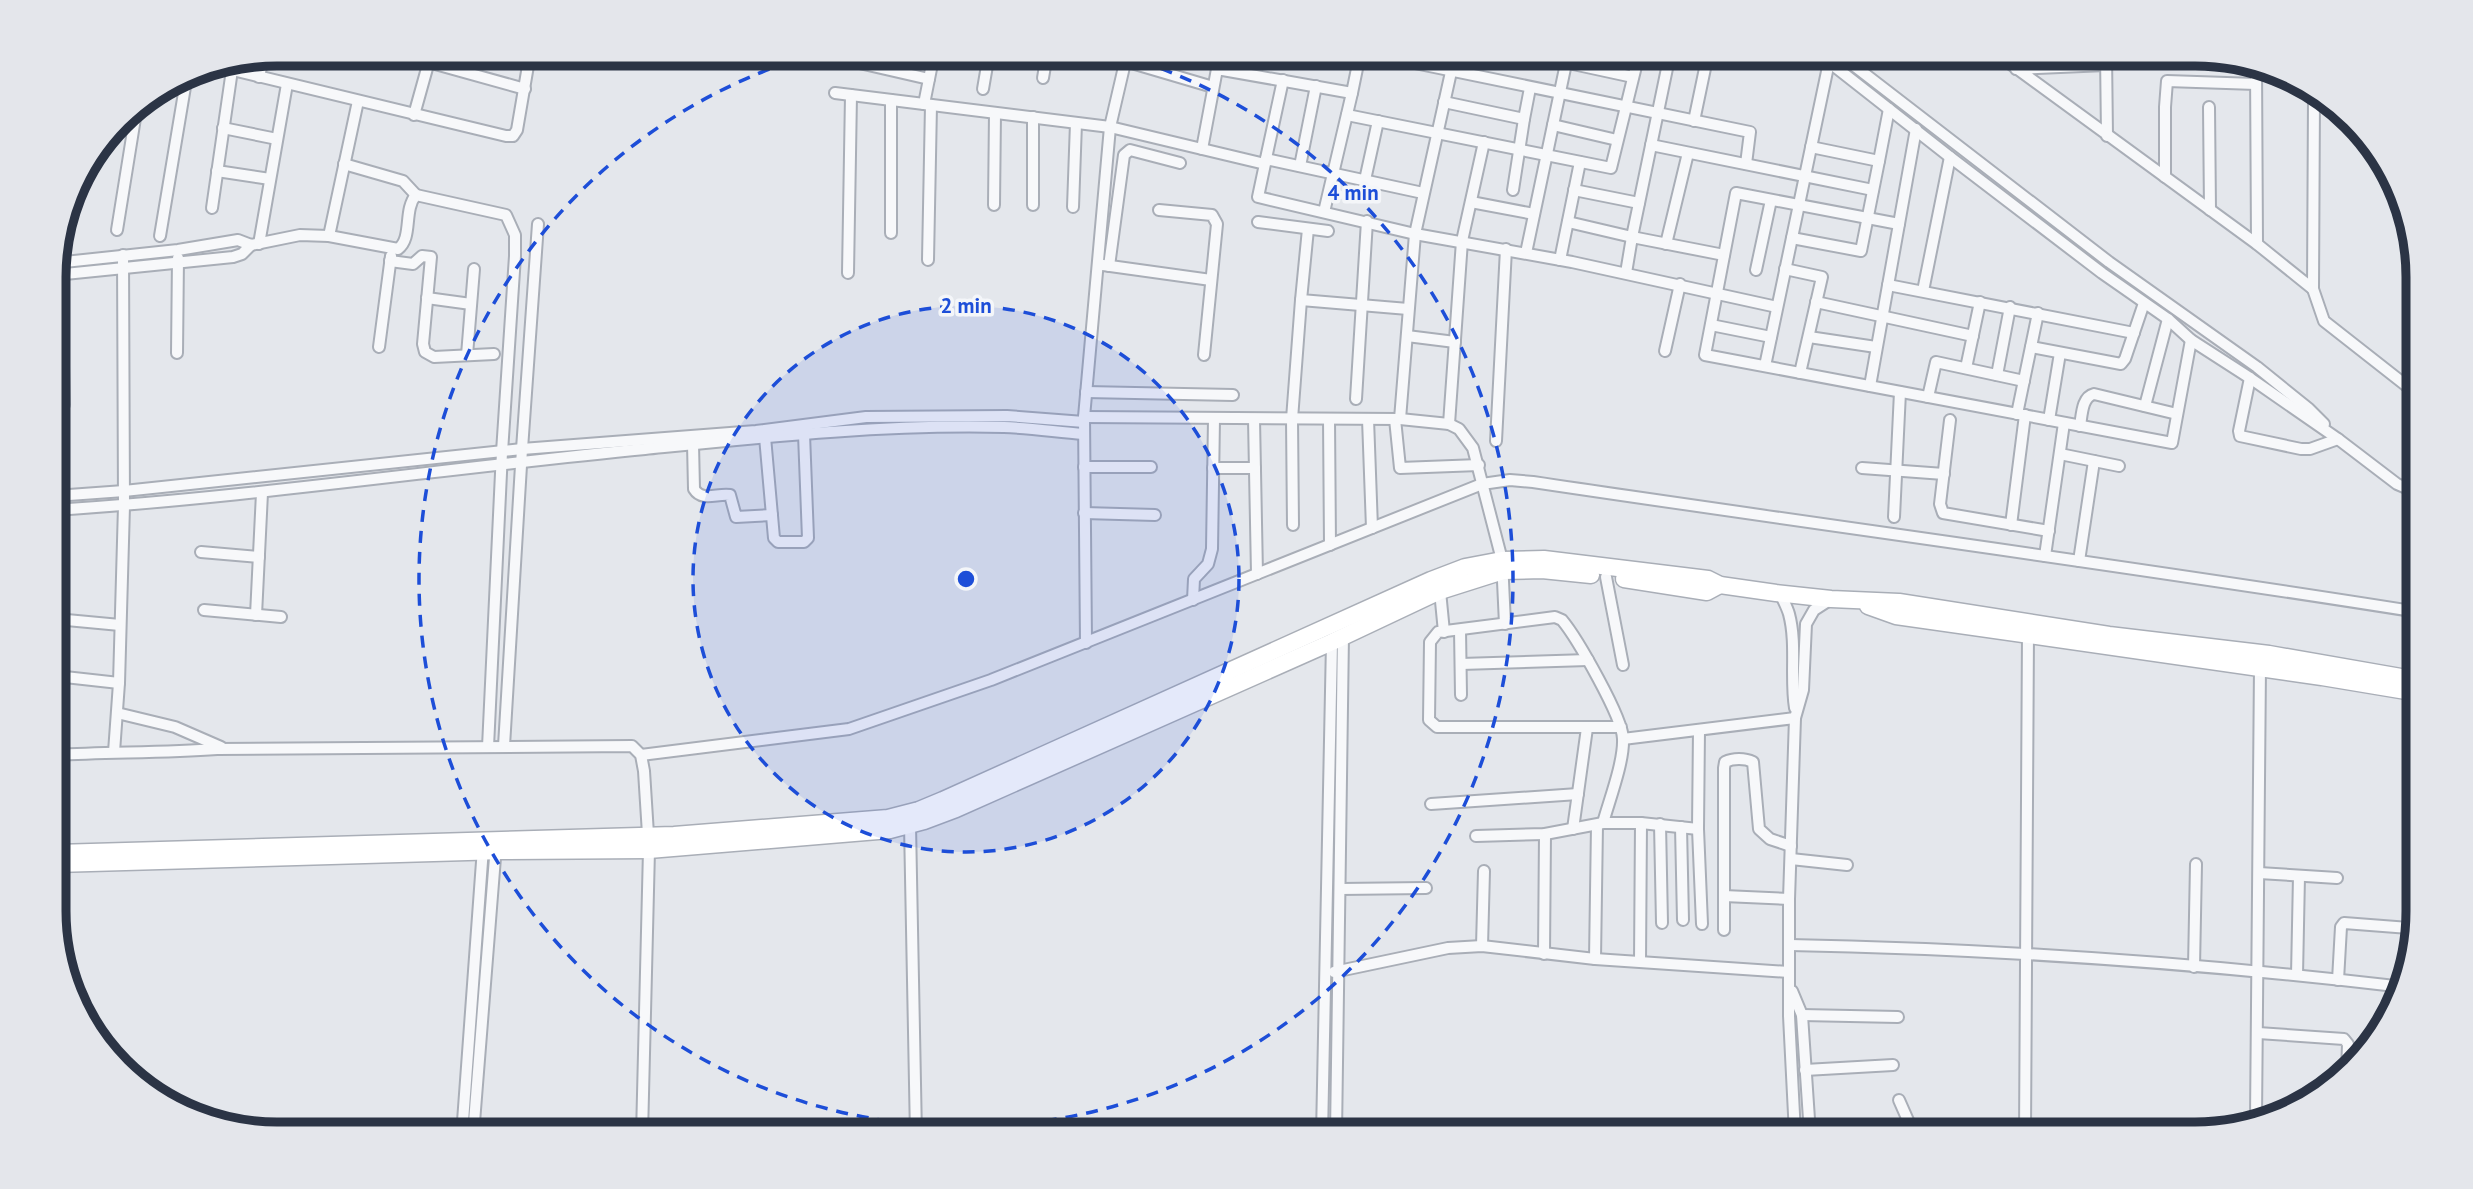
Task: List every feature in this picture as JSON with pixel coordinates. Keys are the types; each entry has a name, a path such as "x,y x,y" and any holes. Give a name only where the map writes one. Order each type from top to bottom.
{"main road":[{"path":"67,853 649,843 890,830 956,809 1440,591 1502,566 1544,559 1708,579 1720,585 1780,593 1899,603 2109,635 2269,654 2406,678"},
{"path":"649,843 888,818 919,810 1465,567 1502,566 1606,576 1707,592 1720,585"},
{"path":"1856,601 1896,616 2108,648 2260,667 2406,691"},
{"path":"67,864 490,845"}],"street":[{"path":"414,115 427,67"},
{"path":"457,67 525,89"},
{"path":"236,71 414,115 513,136 517,130 528,67"},
{"path":"877,67 929,79"},
{"path":"928,260 928,104 931,67"},
{"path":"983,89 987,67"},
{"path":"1043,78 1045,67"},
{"path":"1103,265 1110,127 1124,67"},
{"path":"1152,67 1213,88"},
{"path":"1324,212 1357,67"},
{"path":"1429,67 1751,132 1746,164"},
{"path":"1452,67 1415,234 1397,419 1400,468 1479,465"},
{"path":"1527,253 1565,67"},
{"path":"1596,67 1633,77"},
{"path":"1347,116 1611,168 1636,67"},
{"path":"1626,273 1667,67"},
{"path":"1694,121 1705,67"},
{"path":"1765,366 1825,67"},
{"path":"1838,67 1950,157 2168,319 2191,341 2250,377 2406,488"},
{"path":"1856,67 2109,262 2267,376 2309,409 2340,440"},
{"path":"2013,67 2257,244 2313,289"},
{"path":"2016,69 2036,67"},
{"path":"2106,67 2106,136"},
{"path":"259,77 261,68"},
{"path":"1202,149 1217,69 1352,93"},
{"path":"212,208 232,72"},
{"path":"2256,76 2257,244"},
{"path":"1283,80 1258,197 1415,234 1527,253 1777,307"},
{"path":"2165,177 2167,81 2256,84"},
{"path":"255,245 287,83"},
{"path":"1300,166 1316,86"},
{"path":"1513,190 1530,88"},
{"path":"160,236 185,89"},
{"path":"835,93 1110,127 1202,149 1300,166 1423,193"},
{"path":"848,273 851,95"},
{"path":"891,100 891,233"},
{"path":"329,236 358,101"},
{"path":"1444,102 1524,119"},
{"path":"2314,103 2313,289 2324,321 2406,385"},
{"path":"2209,107 2210,210"},
{"path":"1792,238 1861,251 1889,109"},
{"path":"994,205 995,113"},
{"path":"1033,117 1033,205"},
{"path":"1365,180 1378,121"},
{"path":"1073,207 1076,122"},
{"path":"117,230 134,123"},
{"path":"1553,125 1617,140"},
{"path":"223,128 277,139"},
{"path":"1870,386 1916,129"},
{"path":"1449,424 1462,241 1484,142"},
{"path":"1651,145 1873,190"},
{"path":"1811,148 1879,160"},
{"path":"1086,643 1083,434 1086,392 1103,265 1124,155 1130,150 1180,163"},
{"path":"1665,244 1688,153"},
{"path":"1923,291 1950,157"},
{"path":"1560,260 1580,162"},
{"path":"344,164 403,181 416,195 502,213 512,225 515,235 488,747"},
{"path":"217,171 270,179"},
{"path":"1574,190 1639,203"},
{"path":"1899,224 1736,193 1705,355 2172,443 2191,341"},
{"path":"67,274 233,257 243,254 255,245 300,235 329,236 398,249 402,246 409,207 416,195"},
{"path":"1756,270 1771,200"},
{"path":"1471,202 1534,214"},
{"path":"1159,210 1212,215 1217,223 1204,355"},
{"path":"1356,399 1367,221"},
{"path":"1258,222 1328,232"},
{"path":"1568,222 1724,255"},
{"path":"504,746 538,225"},
{"path":"1293,525 1292,419 1308,229"},
{"path":"67,262 178,250 238,240 255,245"},
{"path":"379,347 392,249"},
{"path":"1496,440 1506,249"},
{"path":"177,353 178,250"},
{"path":"114,752 119,683 124,506 123,255"},
{"path":"390,261 413,264 422,256 431,257 423,344 425,352 434,357 494,354"},
{"path":"1103,265 1211,280"},
{"path":"467,355 474,269"},
{"path":"1785,270 1822,277 1800,373"},
{"path":"1665,351 1680,284"},
{"path":"1888,285 2134,333"},
{"path":"427,298 471,304"},
{"path":"1301,300 1408,309"},
{"path":"1816,302 1973,336"},
{"path":"1966,368 1980,302"},
{"path":"2031,347 2121,364 2144,303"},
{"path":"1997,375 2010,307"},
{"path":"2011,525 2024,381 2038,313"},
{"path":"2145,405 2168,319"},
{"path":"1711,325 1771,337"},
{"path":"1406,335 1455,342"},
{"path":"1809,337 1876,347"},
{"path":"2049,420 2060,353"},
{"path":"1928,397 1936,362 2024,381"},
{"path":"2250,377 2240,436 2301,449 2340,440"},
{"path":"1086,392 1233,395"},
{"path":"1894,517 1900,392"},
{"path":"2080,425 2089,395 2101,395 2177,414"},
{"path":"67,495 522,449 756,430 866,417 1007,416 1084,420 1397,419 1449,424 1459,429 1473,448 1502,566 1505,624"},
{"path":"1193,600 1194,579 1210,558 1214,419"},
{"path":"1254,419 1257,574"},
{"path":"1329,419 1330,545"},
{"path":"1368,419 1372,528"},
{"path":"1950,420 1940,504 1943,513 2049,531"},
{"path":"2045,556 2064,423"},
{"path":"67,509 262,493 521,461 804,433 905,428 1005,428 1083,434"},
{"path":"765,437 774,538 778,542 804,542 808,538 804,433"},
{"path":"692,444 694,489 698,494 704,497 730,495 736,517 772,515"},
{"path":"2060,454 2119,466"},
{"path":"2079,561 2094,461"},
{"path":"1084,467 1152,467"},
{"path":"1213,467 1255,468"},
{"path":"1862,468 1944,474"},
{"path":"641,755 849,729 991,680 1372,528 1483,487 1510,480 2406,610"},
{"path":"256,615 262,493"},
{"path":"1084,513 1155,515"},
{"path":"201,552 259,557"},
{"path":"1606,576 1623,664"},
{"path":"1440,591 1444,632"},
{"path":"1780,593 1791,626 1795,715 1789,899 1789,1016 1794,1122"},
{"path":"1795,715 1802,690 1805,624 1814,610 1831,599"},
{"path":"204,610 281,617"},
{"path":"1595,959 1600,824 1623,750 1622,733 1588,660 1562,620 1555,617 1438,632 1430,642 1429,720 1437,727 1587,727 1622,733 1699,730 1795,715"},
{"path":"67,620 120,625"},
{"path":"1460,630 1461,695"},
{"path":"2025,1122 2028,634"},
{"path":"1336,1122 1340,889 1337,638"},
{"path":"1322,1122 1337,638"},
{"path":"1461,664 1588,660"},
{"path":"2256,1113 2260,667"},
{"path":"67,678 119,683"},
{"path":"117,713 175,727 227,750"},
{"path":"1573,829 1587,727"},
{"path":"1699,730 1698,829 1702,924"},
{"path":"67,754 632,746 641,755 644,771 649,843 642,1122"},
{"path":"1724,930 1725,762 1748,759 1753,762 1759,830 1770,839 1791,846"},
{"path":"1431,804 1578,794"},
{"path":"1476,835 1545,834 1600,824 1641,823 1698,829"},
{"path":"1640,961 1641,823"},
{"path":"1660,824 1662,923"},
{"path":"910,825 916,1122"},
{"path":"1681,827 1683,920"},
{"path":"1544,954 1545,834"},
{"path":"463,1122 490,845"},
{"path":"474,1122 490,845"},
{"path":"1791,859 1847,865"},
{"path":"2194,967 2196,864"},
{"path":"1482,946 1484,871"},
{"path":"2259,873 2337,878"},
{"path":"2297,975 2299,876"},
{"path":"1340,889 1426,888"},
{"path":"1724,896 1789,899"},
{"path":"2339,979 2344,923 2406,928"},
{"path":"1790,944 2025,954 2258,971 2392,986"},
{"path":"1325,974 1448,948 1482,946 1595,959 1789,972"},
{"path":"1790,985 1802,1015 1809,1122"},
{"path":"1802,1015 1898,1017"},
{"path":"2258,1033 2344,1039 2348,1044 2348,1058"},
{"path":"1805,1070 1893,1065"},
{"path":"1899,1100 1909,1122"}]}
